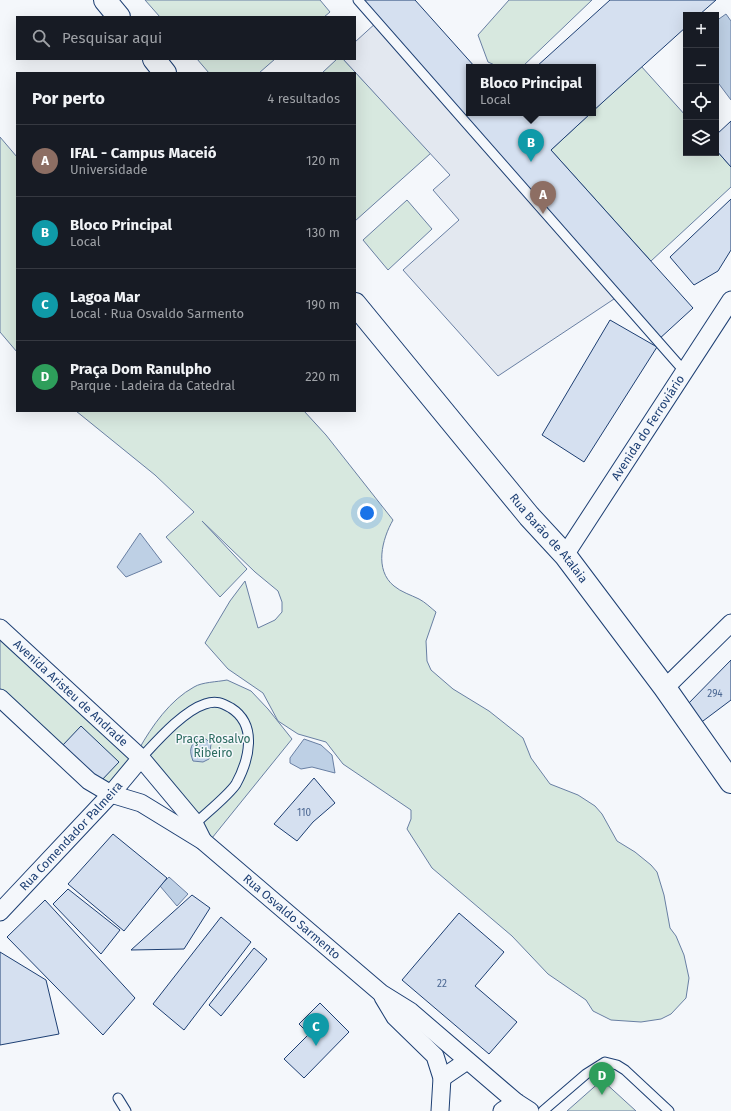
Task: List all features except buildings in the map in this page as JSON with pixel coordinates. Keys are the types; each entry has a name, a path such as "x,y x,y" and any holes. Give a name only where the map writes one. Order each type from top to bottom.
{"main road":[{"path":"105,0 118,16"},
{"path":"155,60 164,72"},
{"name":"Rua Barão de Atalaia","path":"356,305 529,516 565,555 665,688 731,782"}],"street":[{"name":"Avenida do Ferroviário","path":"565,555 731,300"},
{"path":"665,688 731,623"},
{"name":"Avenida Aristeu de Andrade","path":"0,628 141,758"},
{"path":"0,698 89,782 111,794"},
{"name":"Rua Comendador Palmeira","path":"0,912 111,794 141,758"},
{"name":"Rua Osvaldo Sarmento","path":"141,758 192,818 203,841"},
{"name":"Rua Osvaldo Sarmento","path":"111,794 141,803 203,841 381,993 410,1011 467,1060 516,1108"},
{"name":"Rua Osvaldo Sarmento","path":"381,993 395,1016 435,1056 442,1078 440,1111"},
{"path":"442,1078 467,1060"}],"lane":[{"path":"358,0 685,372"},
{"path":"141,758 176,724 194,709 205,704 221,702 234,710 248,726 249,743 247,757 235,785 195,824"},
{"path":"543,1111 592,1070 605,1062 617,1065 625,1070 669,1111"},
{"path":"118,1098 126,1111"}],"green space":[{"path":"145,0 320,0 330,12 325,16 159,16"},
{"path":"509,0 592,0 525,64 492,64 488,62 478,35"},
{"path":"198,60 274,60 260,72 208,72"},
{"path":"336,60 344,60 355,72 323,72"},
{"path":"641,66 683,113 683,156 719,156 719,153 731,167 731,187 651,261 551,150 588,116 596,116 596,108"},
{"path":"356,73 431,153 356,220"},
{"path":"0,137 16,156 16,351 0,332"},
{"path":"407,200 432,229 388,270 363,240"},
{"path":"77,412 305,412 326,435 393,520 383,545 382,563 384,572 394,586 426,603 436,612 426,641 427,661 431,670 453,689 489,711 523,738 531,758 550,784 578,795 595,806 602,814 617,841 635,852 657,872 664,895 670,928 676,936 684,955 689,978 686,998 671,1014 661,1019 641,1022 611,1020 593,1011 586,1000 548,974 512,936 432,868 407,829 411,819 411,810 343,764 326,742 298,734 278,721 263,693 228,669 205,643 230,601 245,581 258,628 275,620 282,612 282,602 278,591 255,572 202,521 247,569 220,597 166,537 194,512 155,475"},
{"path":"0,632 135,756 98,796 0,703"},
{"name":"Praça Rosalvo Ribeiro","path":"227,680 251,691 268,709 292,739 212,838 160,771 139,749 162,714 185,692 201,684"},
{"path":"602,1080 636,1111 567,1111"}],"shaded area":[{"path":"377,22 617,297 498,376 403,270 459,220 433,190 450,175 344,60 356,60 356,41"}],"water":[{"path":"726,14 731,21 731,100 719,84 719,19"},
{"path":"140,533 162,562 126,577 117,567"},
{"path":"197,738 206,739 211,744 209,759 203,762 193,761 192,757 191,749"},
{"path":"304,739 321,745 332,755 335,773 312,767 301,769 290,763 290,758"},
{"path":"169,877 188,894 177,906 160,886"}],"place":[{"name":"Bloco Principal","path":"531,162"},
{"name":"IFAL - Campus Maceió","path":"543,214"},
{"name":"Lagoa Mar","path":"316,1046"},
{"name":"Praça Dom Ranulpho","path":"602,1095"}]}
